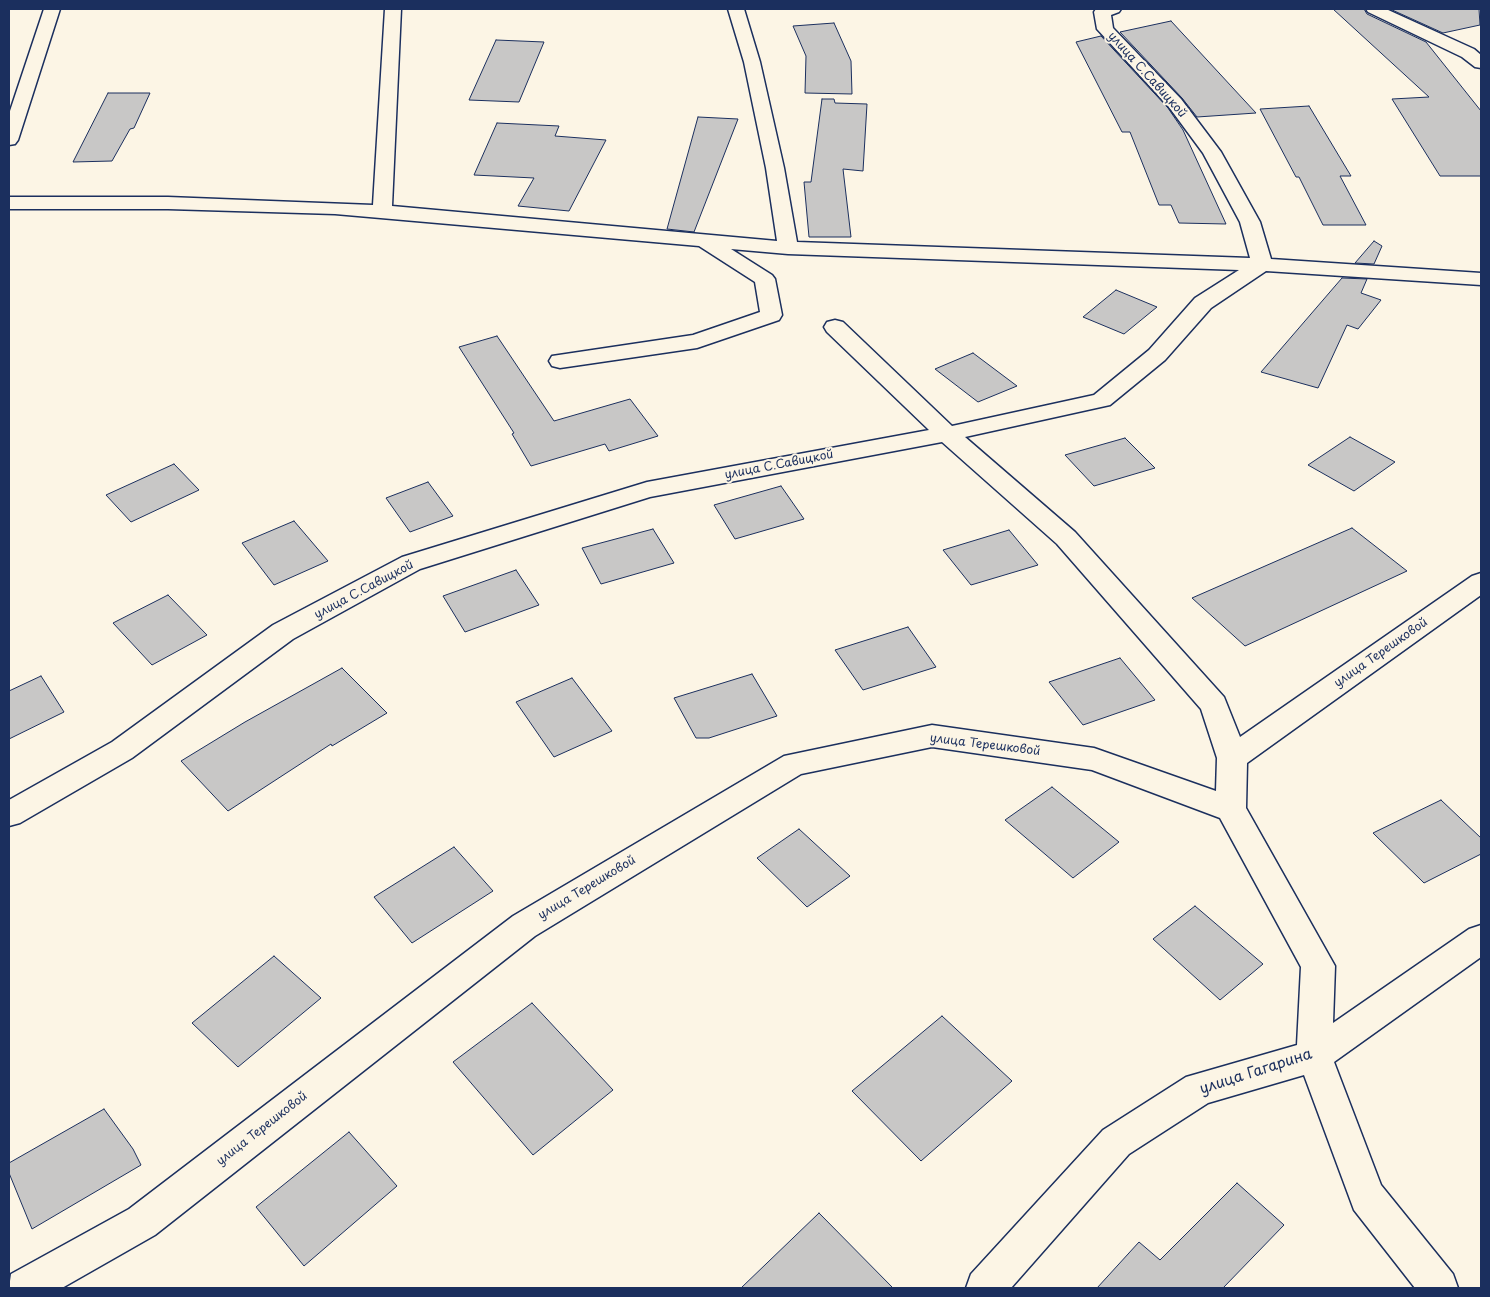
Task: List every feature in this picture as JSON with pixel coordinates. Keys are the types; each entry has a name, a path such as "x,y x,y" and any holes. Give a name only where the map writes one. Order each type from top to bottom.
{"street":[{"path":"9,140 52,9"},
{"path":"382,211 393,9"},
{"path":"736,9 754,71 775,168 788,248"},
{"name":"улица С.Савицкой","path":"9,814 122,750 283,632 411,564 648,490 947,434 1102,400 1157,355 1203,303 1262,265 1250,222 1212,152 1175,103 1105,29 1102,12 1114,9"},
{"path":"1374,9 1468,53 1481,63"},
{"path":"9,203 168,203 382,211 788,248 1262,265 1481,279"},
{"path":"560,361 697,341 771,315 765,279 702,240"},
{"path":"835,326 947,434 1066,538 1214,705 1232,758 1231,809 1318,966 1314,1056 1367,1197 1439,1288"},
{"name":"улица Терешковой","path":"1232,758 1481,582"},
{"name":"улица Терешковой","path":"25,1288 142,1222 524,926 794,764 932,736 1094,759 1231,809"},
{"name":"улица Гагарина","path":"986,1288 1116,1142 1199,1089 1314,1056 1481,939"}],"building":[{"path":"1333,9 1364,9 1367,14 1426,42 1481,111 1481,176 1440,176 1392,99 1429,97"},
{"path":"1390,9 1479,9 1480,25 1443,33"},
{"path":"1171,21 1256,113 1197,117 1182,98 1120,32"},
{"path":"834,23 851,61 852,94 805,93 806,56 793,26"},
{"path":"1101,36 1168,108 1183,130 1226,224 1179,223 1171,205 1159,205 1130,132 1122,132 1076,42"},
{"path":"496,40 544,42 519,102 469,100"},
{"path":"108,93 150,93 134,128 130,129 112,161 73,162"},
{"path":"822,99 834,99 835,103 867,104 863,171 843,169 851,237 809,237 804,182 811,182"},
{"path":"1309,106 1351,176 1340,176 1366,225 1323,225 1299,177 1296,177 1260,109"},
{"path":"698,117 738,119 694,232 667,229"},
{"path":"497,123 559,126 555,136 606,140 569,211 518,206 534,178 474,175"},
{"path":"1374,241 1382,246 1374,264 1355,263"},
{"path":"1342,278 1367,279 1361,293 1381,300 1358,329 1347,325 1318,388 1261,372"},
{"path":"1116,290 1157,307 1124,334 1083,317"},
{"path":"497,336 554,421 630,399 658,436 609,451 605,444 531,466 512,434 514,433 459,347"},
{"path":"973,353 1017,386 978,402 935,369"},
{"path":"1350,437 1395,462 1354,491 1308,465"},
{"path":"1125,438 1155,468 1094,486 1065,455"},
{"path":"174,464 199,490 131,522 106,495"},
{"path":"428,482 453,516 410,532 386,498"},
{"path":"781,486 804,519 735,539 714,505"},
{"path":"294,521 328,561 274,585 242,543"},
{"path":"1352,528 1407,571 1245,646 1192,598"},
{"path":"653,529 674,563 601,584 582,548"},
{"path":"1009,530 1038,565 971,585 943,550"},
{"path":"516,570 539,605 465,632 443,596"},
{"path":"168,595 207,635 152,665 113,623"},
{"path":"908,627 936,667 863,690 835,650"},
{"path":"1120,658 1155,700 1083,725 1049,682"},
{"path":"342,668 387,713 332,746 331,744 228,811 181,761 245,722"},
{"path":"752,674 777,716 709,738 696,738 674,698"},
{"path":"41,676 64,712 9,739 9,691"},
{"path":"572,678 612,731 554,757 516,702"},
{"path":"1052,787 1119,842 1073,878 1005,820"},
{"path":"1441,800 1481,838 1481,854 1424,883 1373,833"},
{"path":"799,829 850,876 807,907 757,858"},
{"path":"454,847 493,891 412,943 374,897"},
{"path":"1195,906 1263,964 1220,1000 1153,939"},
{"path":"274,956 321,998 238,1067 192,1023"},
{"path":"532,1003 613,1090 533,1155 453,1062"},
{"path":"942,1016 1012,1081 921,1161 852,1091"},
{"path":"104,1109 133,1149 141,1165 32,1229 9,1173 9,1163"},
{"path":"349,1132 397,1186 304,1266 256,1207"},
{"path":"1237,1183 1284,1225 1223,1288 1097,1288 1139,1242 1160,1260"},
{"path":"819,1213 893,1288 741,1288"}]}
